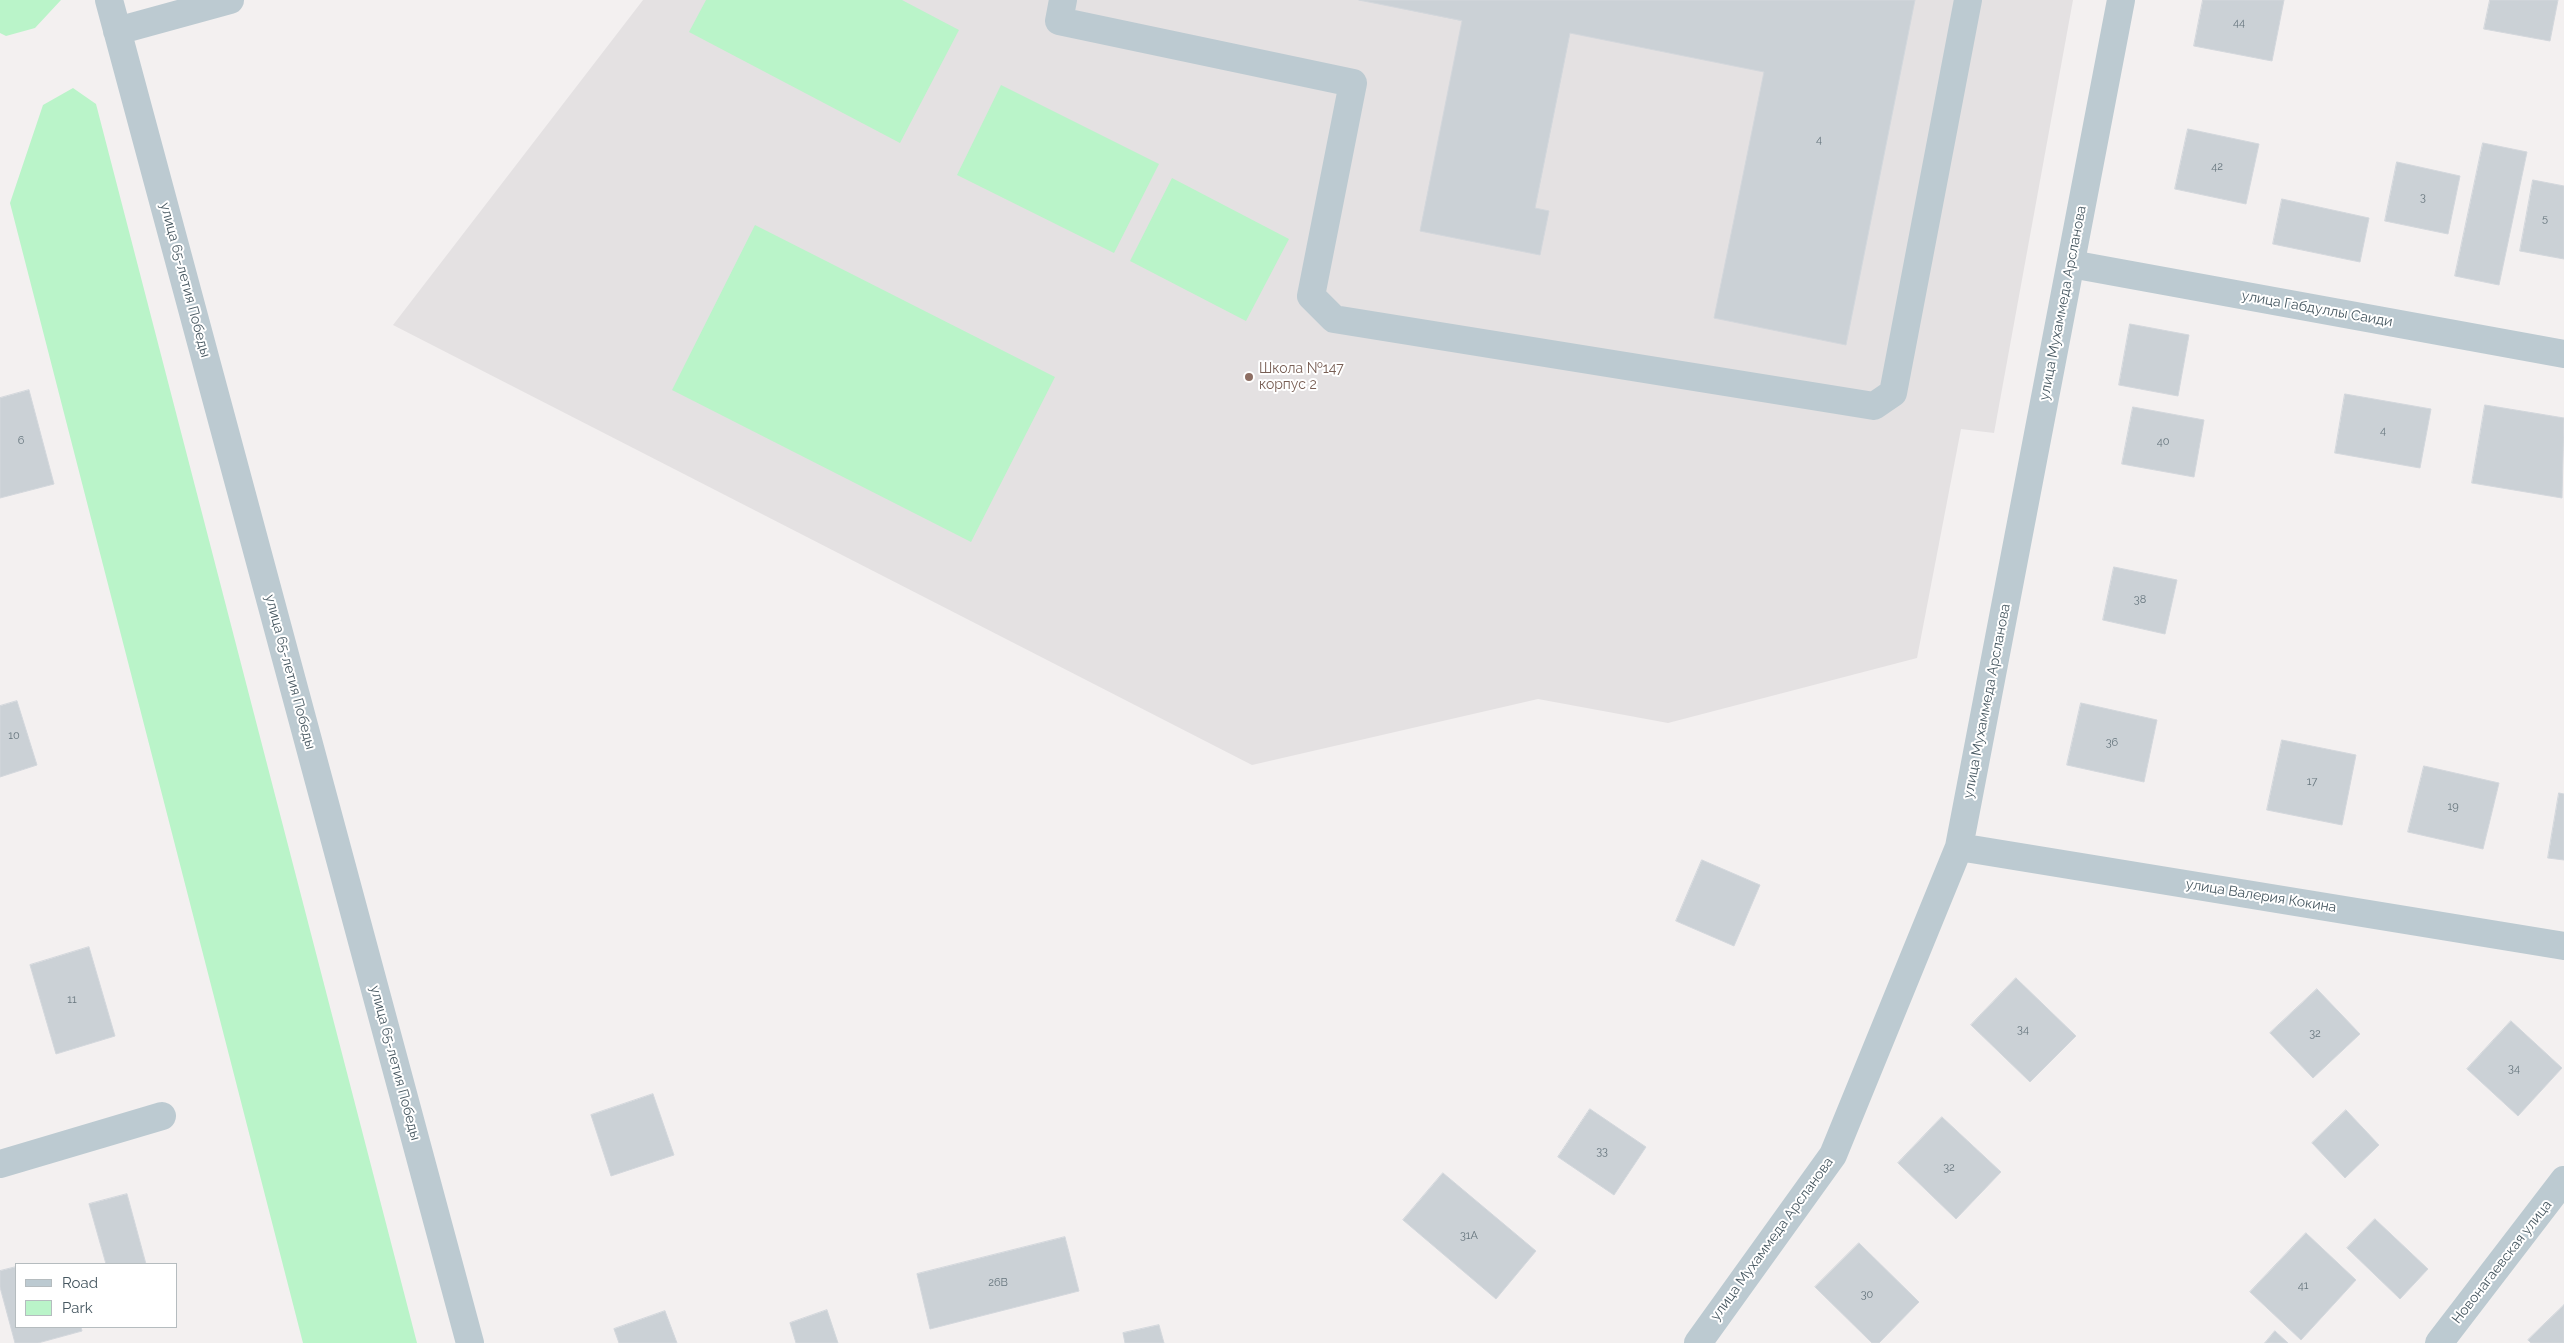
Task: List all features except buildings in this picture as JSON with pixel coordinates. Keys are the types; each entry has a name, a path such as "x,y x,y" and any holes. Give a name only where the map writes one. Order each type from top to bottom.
{"street":[{"name":"улица 65-летия Победы","path":"109,0 470,1343"},
{"path":"117,31 230,0"},
{"path":"1063,0 1059,21 1353,83 1311,296 1334,319 1874,406 1893,393 1968,0"},
{"name":"улица Мухаммеда Арсланова","path":"1698,1343 1833,1155 1959,847 2121,0"},
{"name":"улица Габдуллы Саиди","path":"2071,264 2564,354"},
{"name":"улица Валерия Кокина","path":"1959,847 2564,946"},
{"path":"0,1164 162,1116"},
{"name":"Новонагаевская улица","path":"2439,1343 2564,1180"}],"shaded area":[{"name":"Школа №147 корпус 2","path":"643,0 2073,0 1994,433 1961,429 1917,658 1668,723 1538,699 1252,765 393,325"}],"green space":[{"path":"0,0 61,0 35,28 6,36 0,33"},
{"path":"706,0 902,0 959,30 900,143 689,32"},
{"path":"1001,85 1159,164 1114,253 957,175"},
{"path":"73,88 96,104 417,1343 303,1343 10,203 43,105"},
{"path":"1172,178 1289,239 1246,321 1130,261"},
{"path":"755,225 1055,377 971,542 672,390"}],"place":[{"name":"Школа №147 корпус 2","path":"1249,377"}]}
